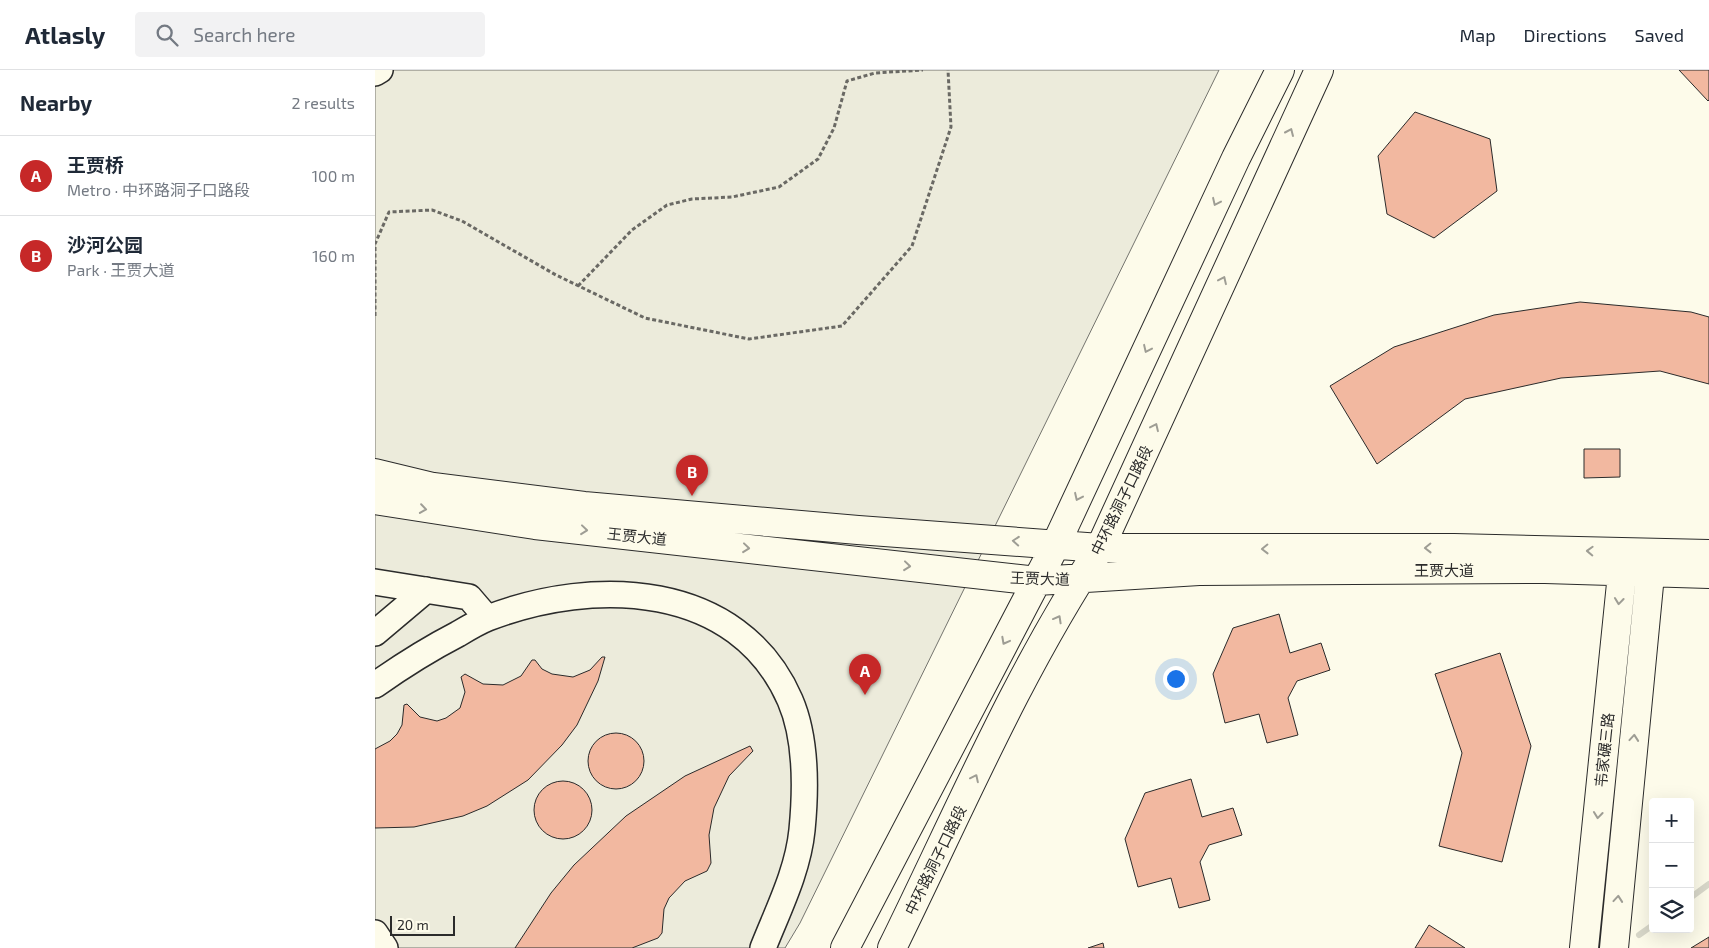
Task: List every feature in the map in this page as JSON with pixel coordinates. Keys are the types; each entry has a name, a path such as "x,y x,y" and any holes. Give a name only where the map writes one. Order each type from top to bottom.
{"main road":[{"path":"845,948 1056,544 1236,158 1280,70"},
{"name":"中环路洞子口路段","path":"892,948 1013,701 1079,580 1100,548 1319,70"},
{"name":"王贾大道","path":"375,474 433,487 584,506 858,530 1100,548 1454,548 1651,563 1709,574"},
{"name":"王贾大道","path":"375,500 535,524 1037,581 1079,580 1199,571 1545,570 1623,562"},
{"name":"王贾大道","path":"1651,563 1709,554"},
{"name":"韦家碾三路","path":"1584,948 1623,562"},
{"name":"韦家碾三路","path":"1614,948 1651,563"}],"street":[{"path":"375,72 380,70"},
{"path":"375,582 469,597 487,618"},
{"path":"375,633 426,590"},
{"path":"375,685 412,659 487,618 547,600 619,593 686,604 720,622 753,644 775,672 790,701 800,735 804,769 802,831 788,885 763,948"},
{"path":"375,933 385,948"}],"path":[{"path":"578,286 633,230 667,205 692,199 732,197 779,187 818,159 835,128 847,82 875,72 923,70"},
{"path":"375,316 375,244 389,212 432,210 462,221 578,286 645,318 749,338 842,326 911,246 951,127 948,70"}],"shaded area":[{"path":"375,70 1219,70 800,923 785,948 375,948"}],"building":[{"path":"1679,70 1709,70 1708,101"},
{"path":"1415,112 1490,139 1497,191 1434,238 1387,214 1378,156"},
{"path":"1580,302 1691,312 1709,317 1709,384 1660,371 1561,378 1465,399 1377,464 1330,386 1394,347 1494,315"},
{"path":"1584,449 1620,449 1620,477 1584,478"},
{"path":"1279,614 1290,653 1321,643 1330,670 1297,681 1288,698 1298,735 1267,743 1259,714 1225,723 1213,674 1233,628"},
{"path":"1500,653 1531,746 1502,862 1439,846 1462,753 1435,674"},
{"path":"602,657 605,657 598,681 577,725 562,745 528,780 487,806 463,816 414,827 375,828 375,749 390,741 397,734 402,725 404,705 407,704 420,717 437,721 446,718 460,708 465,692 461,677 465,674 483,684 503,685 521,676 532,660 535,660 542,669 552,674 573,677 590,670"},
{"path":"616,733 631,738 639,746 644,761 639,776 631,784 616,789 601,784 593,776 588,761 593,746 601,738"},
{"path":"750,746 753,751 729,776 714,808 709,835 711,863 707,871 685,881 669,898 664,909 662,933 658,938 632,948 515,948 551,893 574,865 626,816 685,776"},
{"path":"1191,779 1202,817 1233,808 1242,835 1209,845 1200,862 1210,900 1179,908 1171,878 1138,887 1125,839 1145,793"},
{"path":"557,781 569,781 584,789 592,804 592,816 584,831 569,839 557,839 542,831 534,816 534,804 542,789"},
{"path":"1429,925 1465,948 1415,948"},
{"path":"1709,937 1709,948 1691,948"},
{"path":"1103,943 1104,948 1088,948"}],"waterway":[{"path":"1694,895 1709,884"},
{"path":"1639,935 1649,928"}],"place":[{"name":"沙河公园","path":"692,496"},
{"name":"王贾桥","path":"865,695"}]}
